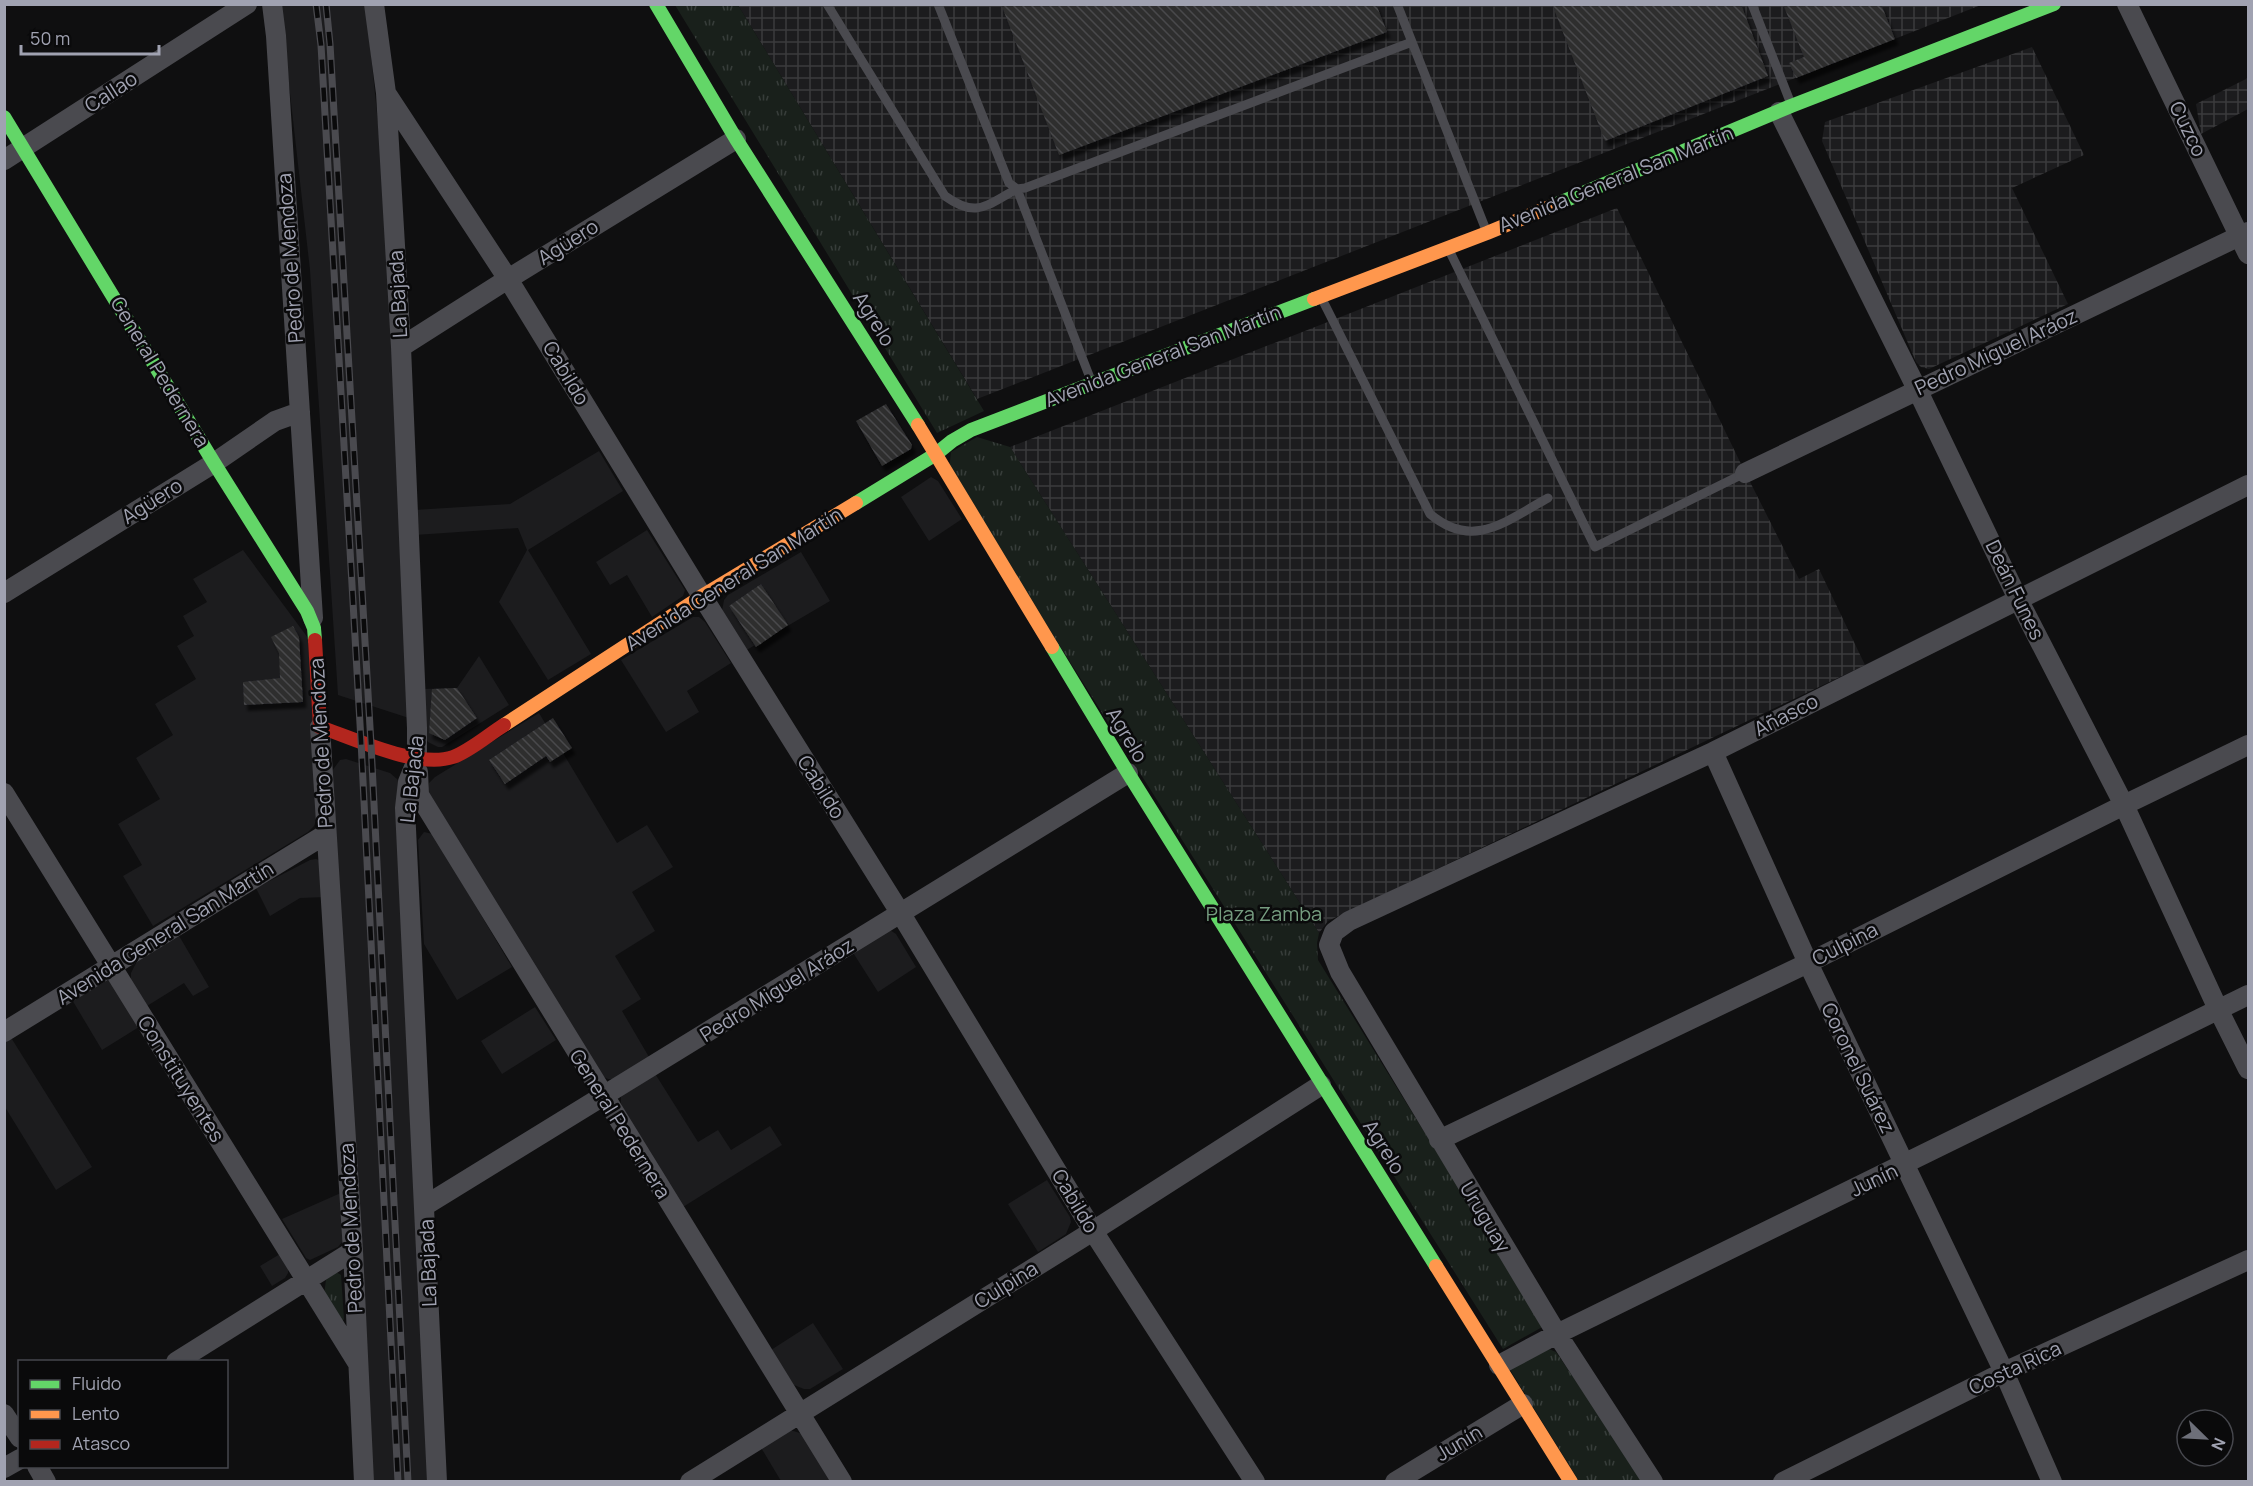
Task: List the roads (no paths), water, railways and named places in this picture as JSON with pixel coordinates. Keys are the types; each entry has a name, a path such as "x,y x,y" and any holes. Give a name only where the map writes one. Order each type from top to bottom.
{"street":[{"name":"Callao","path":"4,160 248,4"},
{"name":"Pedro de Mendoza","path":"272,4 353,1251 364,1482"},
{"name":"La Bajada","path":"374,4 386,93 401,347 417,717 417,760 408,782 405,808 426,1205 437,1482"},
{"name":"Agrelo","path":"656,4 736,139 936,454 1128,773 1321,1085 1571,1482"},
{"name":"Avenida General San Martín","path":"320,727 417,760 442,760 456,756 702,596 936,454 971,430 1487,233 2024,10 2054,4"},
{"name":"Cuzco","path":"2127,4 2246,241"},
{"name":"Cabildo","path":"386,93 508,279 702,596 901,914 1093,1231 1255,1482"},
{"name":"Deán Funes","path":"1785,109 2018,599 2124,805 2248,1069"},
{"name":"General Pedernera","path":"4,117 307,612 314,628"},
{"name":"Agüero","path":"401,347 736,139"},
{"name":"Pedro Miguel Aráoz","path":"1745,473 1917,389 2246,241"},
{"name":"Agüero","path":"4,593 214,463 275,421 300,412"},
{"name":"Añasco","path":"1329,945 1334,932 1349,921 1713,752 2248,485"},
{"name":"Culpina","path":"1439,1140 1808,963 2248,745"},
{"name":"Coronel Suárez","path":"1713,752 1808,963 2004,1372 2052,1482"},
{"name":"General Pedernera","path":"417,760 419,795 842,1482"},
{"name":"Pedro Miguel Aráoz","path":"426,1205 1128,773"},
{"name":"Constituyentes","path":"4,793 305,1281 359,1364"},
{"name":"Avenida General San Martín","path":"4,1032 326,834"},
{"name":"Uruguay","path":"1329,945 1340,972 1439,1140 1557,1334 1653,1482"},
{"name":"Junín","path":"1499,1365 1557,1334 2248,995"},
{"name":"Culpina","path":"690,1482 1093,1231 1321,1085"},
{"path":"179,1360 353,1251"},
{"name":"Costa Rica","path":"1783,1482 2004,1372 2248,1260"},
{"name":"Junín","path":"1395,1482 1523,1404"},
{"path":"4,1414 18,1435"},
{"path":"4,1468 18,1460"},
{"path":"38,1468 46,1482"}],"lane":[{"path":"827,4 945,196 958,206 978,210 1017,189 1025,188 1412,42"},
{"path":"938,4 1009,183 1017,189 1092,384"},
{"path":"1397,4 1487,233"},
{"path":"1752,4 1785,109"},
{"path":"1448,248 1595,547 1745,473"},
{"path":"1321,296 1430,514 1440,522 1456,529 1476,532 1490,530 1548,498"}],"railway":[{"path":"316,4 321,45 361,741 398,1482"},
{"path":"326,4 371,744 408,1482"}],"park label":[{"name":"Plaza Zamba","path":"1264,914"}]}
